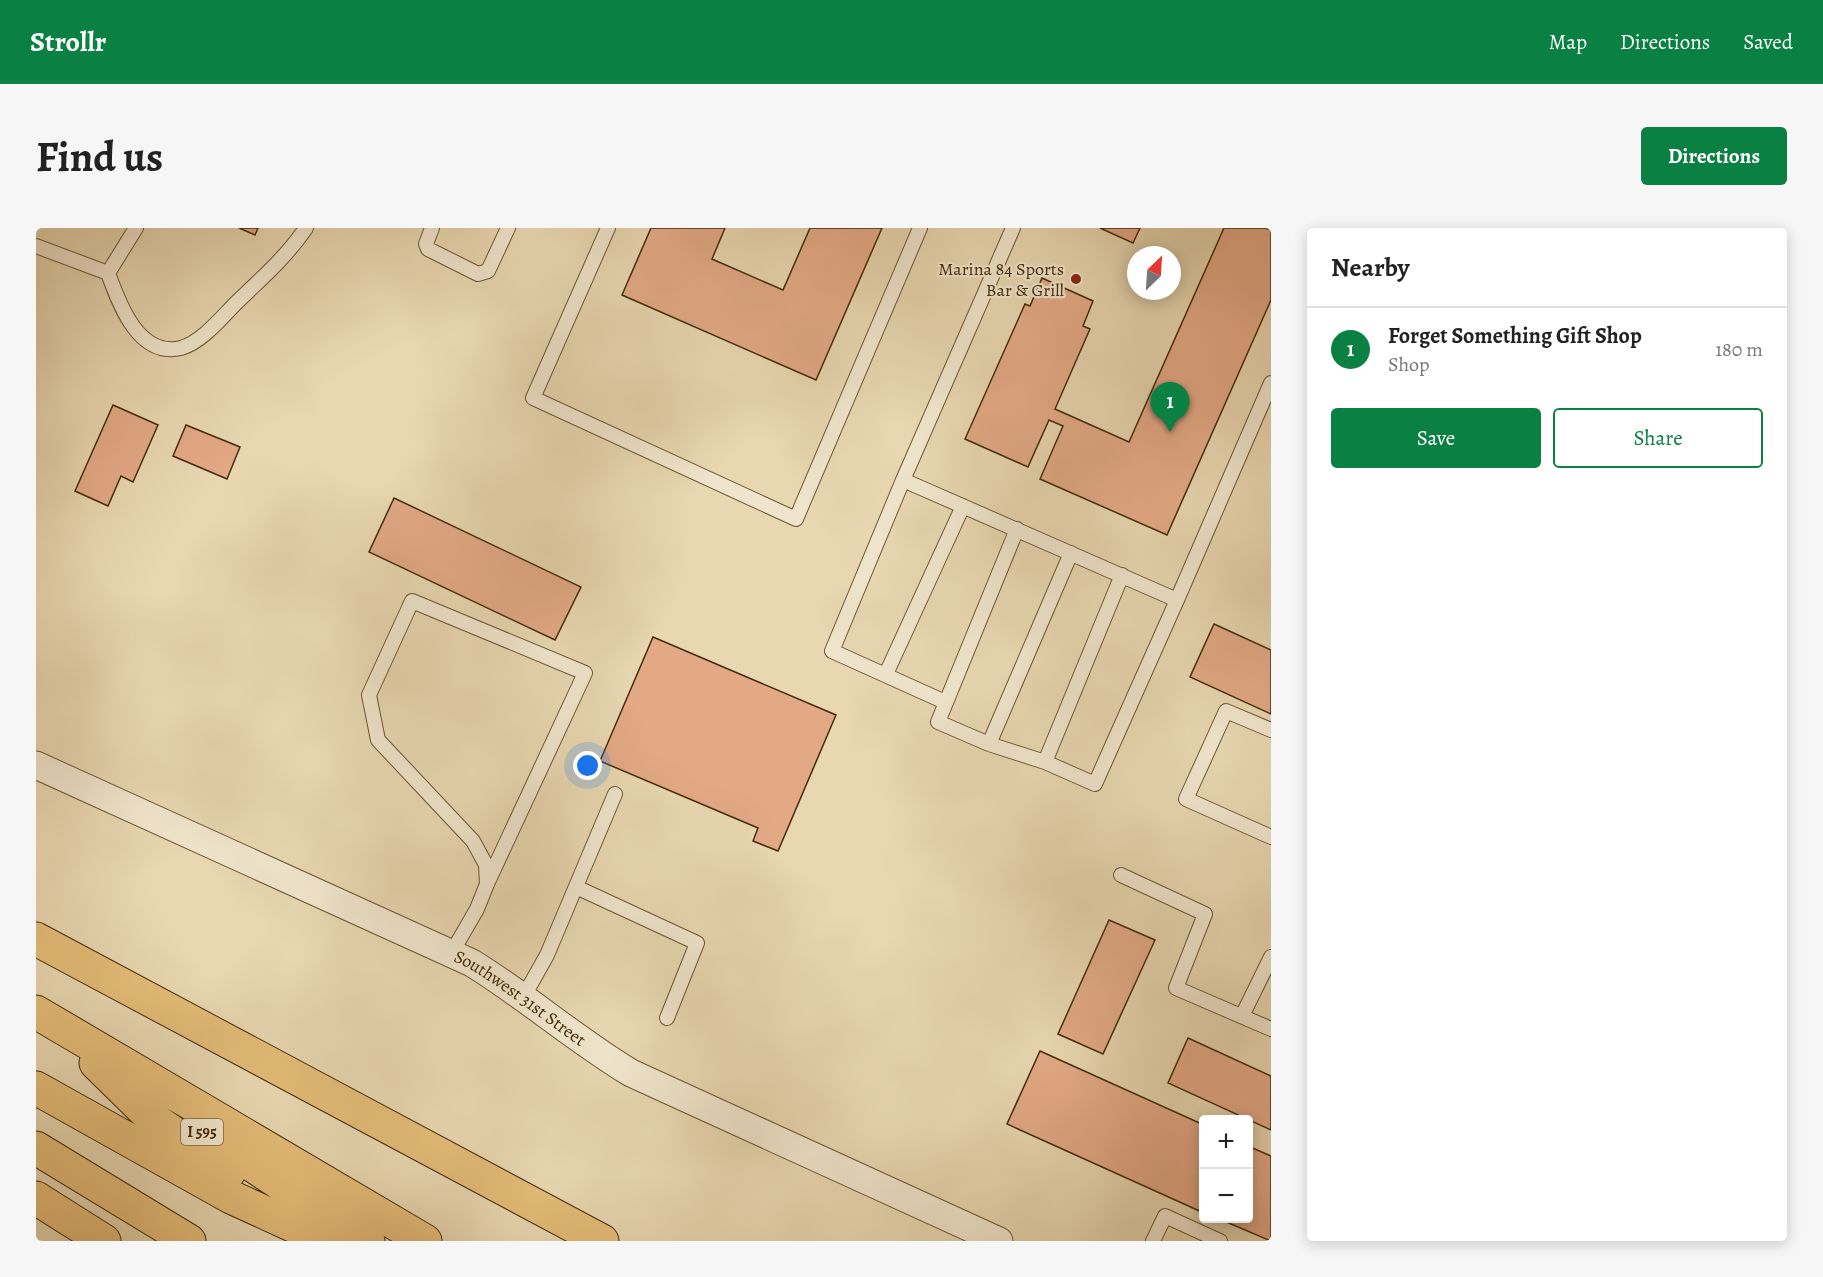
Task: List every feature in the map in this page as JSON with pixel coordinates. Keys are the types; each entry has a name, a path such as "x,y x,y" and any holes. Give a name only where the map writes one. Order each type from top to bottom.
{"highway":[{"path":"36,939 603,1241"},
{"path":"36,1012 425,1241"},
{"name":"I 595","path":"36,1025 368,1241"},
{"path":"96,1062 152,1118 328,1241"},
{"path":"36,1088 231,1197 328,1241"},
{"path":"36,1148 189,1241"},
{"path":"36,1198 104,1241"}],"street":[{"name":"Southwest 31st Street","path":"36,765 472,963 524,996 600,1055 631,1073 999,1241"}],"lane":[{"path":"108,273 136,228"},
{"path":"108,273 119,305 131,328 161,348 181,348 201,336 266,274 291,250 306,228"},
{"path":"432,228 426,244 428,249 478,274 488,271 508,228"},
{"path":"608,228 533,398 796,519 920,228"},
{"path":"945,702 832,651 903,480 1013,228"},
{"path":"36,246 108,273"},
{"path":"1017,529 938,722 989,744 1045,762 1095,784 1271,383"},
{"path":"903,480 1177,600"},
{"path":"886,674 963,506"},
{"path":"989,744 1071,553"},
{"path":"1045,762 1122,575"},
{"path":"451,954 477,909 585,673 412,601 369,695 378,740 473,841 486,865 487,884"},
{"path":"1271,730 1226,711 1186,799 1271,837"},
{"path":"524,996 547,955 615,794"},
{"path":"1121,875 1205,914 1176,988 1271,1029"},
{"path":"576,887 697,943 667,1018"},
{"path":"1242,1016 1271,957"},
{"path":"1153,1241 1165,1216 1220,1241"}],"building":[{"path":"239,228 258,228 255,235"},
{"path":"651,228 725,228 712,259 783,290 810,228 882,228 816,380 622,295"},
{"path":"1100,228 1140,228 1133,243"},
{"path":"1224,228 1271,230 1271,300 1167,535 1040,479 1063,426 1049,420 1028,467 965,439 1025,304 1030,306 1042,278 1093,301 1083,326 1090,329 1055,409 1129,442"},
{"path":"113,405 158,425 133,482 121,476 108,506 75,491"},
{"path":"186,425 240,447 227,479 173,456"},
{"path":"394,498 581,587 555,640 369,552"},
{"path":"1214,624 1271,650 1271,714 1190,677"},
{"path":"653,637 836,715 778,851 753,841 758,828 600,761"},
{"path":"1109,920 1155,940 1103,1054 1058,1034"},
{"path":"1188,1038 1271,1076 1271,1130 1253,1122 1253,1115 1238,1115 1168,1083"},
{"path":"1040,1051 1199,1123 1199,1211 1007,1124"},
{"path":"1253,1148 1271,1156 1271,1241 1229,1223 1253,1223"}],"place":[{"name":"Marina 84 Sports Bar & Grill","path":"1076,279"},
{"name":"Forget Something Gift Shop","path":"1170,432"}]}
